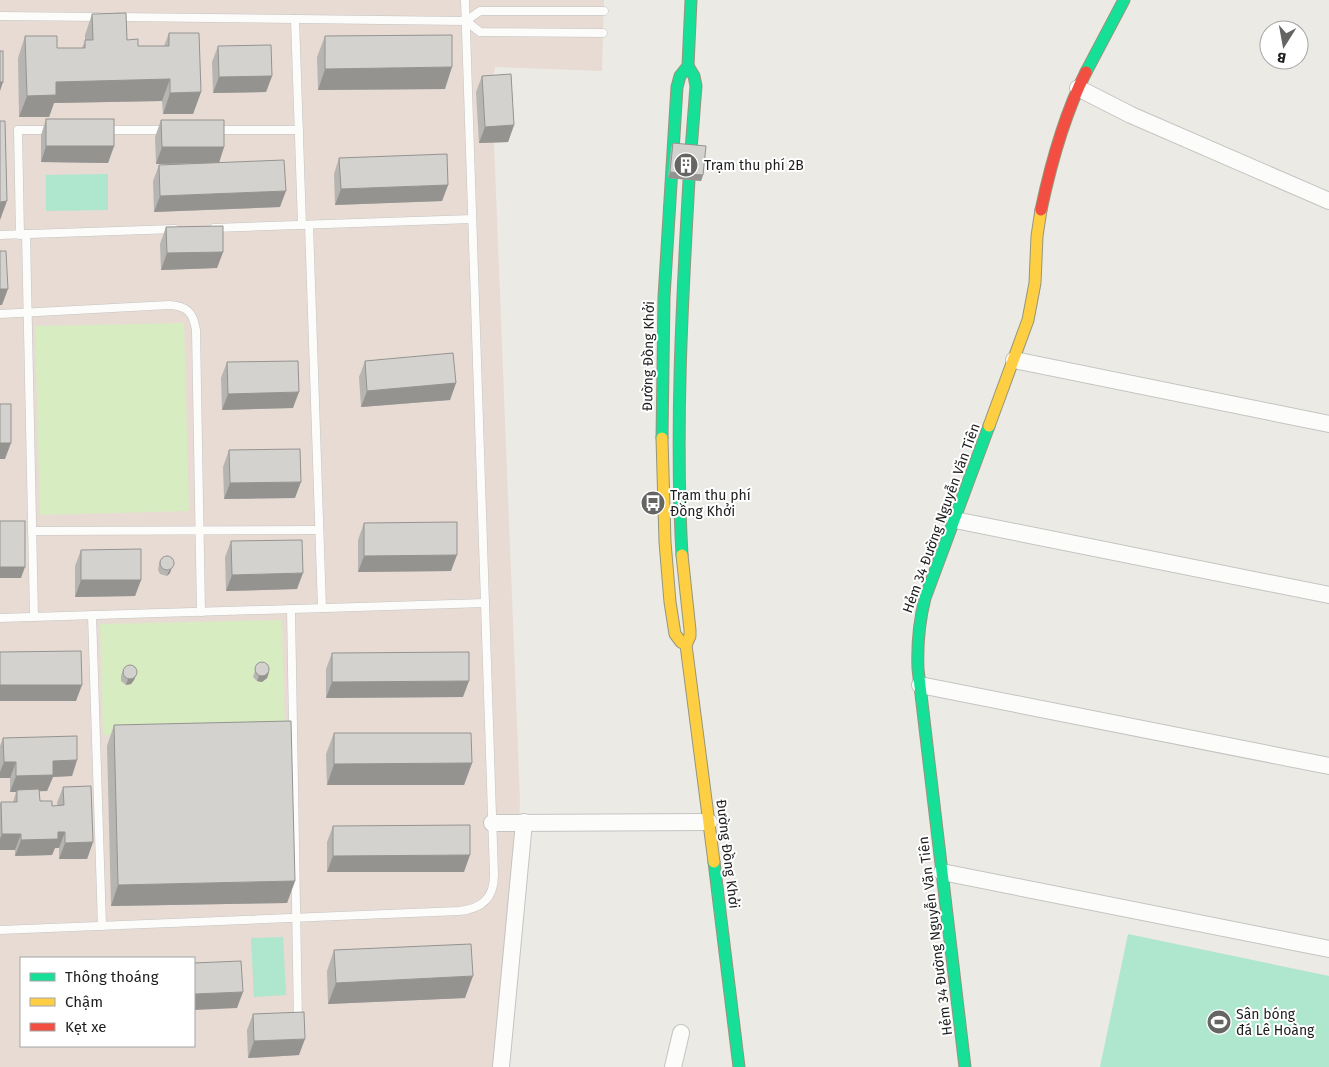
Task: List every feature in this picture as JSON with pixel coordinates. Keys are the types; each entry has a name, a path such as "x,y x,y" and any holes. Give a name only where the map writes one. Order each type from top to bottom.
{"main road":[{"name":"Đường Đồng Khởi","path":"692,0 688,66 694,76 696,86 693,128 696,150"},
{"name":"Hẻm 34 Đường Nguyễn Văn Tiên","path":"965,1067 920,685 917,634 925,598 1028,320 1035,283 1037,236 1045,192 1058,144 1078,88 1124,0"},
{"name":"Đường Đồng Khởi","path":"686,645 675,634 667,570 662,366 664,287 677,87 680,76 688,66"},
{"name":"Đường Đồng Khởi","path":"693,180 698,185 688,198 684,259 679,479 682,553 690,630 690,636 686,645 739,1067"}],"street":[{"path":"1078,88 1131,115 1329,201"},
{"path":"1014,360 1329,424"},
{"path":"955,520 1329,595"},
{"path":"920,685 1329,766"},
{"path":"501,1067 524,822"},
{"path":"492,823 709,822"},
{"path":"942,872 1329,949"},
{"path":"673,1067 681,1033"}],"lane":[{"path":"0,930 459,911 477,907 492,892 494,884 465,0"},
{"path":"0,16 466,21 480,11 604,11"},
{"path":"295,19 322,608"},
{"path":"466,21 480,32 603,33"},
{"path":"34,617 28,313 18,130 57,130"},
{"path":"95,130 173,130"},
{"path":"212,130 299,130"},
{"path":"203,228 472,219"},
{"path":"0,235 184,229"},
{"path":"0,314 169,305 182,307 191,314 196,330 201,612"},
{"path":"32,531 319,530"},
{"path":"0,618 485,603"},
{"path":"291,609 298,1023"},
{"path":"92,616 102,926"},
{"path":"283,739 293,739"},
{"path":"96,740 106,740"}],"shaded area":[{"path":"0,0 604,0 602,71 495,67 492,91 506,91 508,142 494,143 520,800 495,1067 0,1067"}],"green space":[{"path":"108,174 108,210 46,211 46,175"},
{"path":"184,323 189,511 40,515 35,326"},
{"path":"282,620 285,731 103,735 100,624"},
{"name":"Sân bóng đá Lê Hoàng","path":"1128,934 1329,976 1329,1067 1100,1067"},
{"path":"283,937 286,995 254,997 251,938"}],"building":[{"path":"126,13 127,40 138,39 138,46 169,46 169,33 199,33 201,92 170,93 170,79 56,82 56,95 27,96 25,36 57,36 57,48 85,48 85,40 93,40 92,14"},
{"path":"452,35 452,67 325,69 325,36"},
{"path":"271,45 272,76 219,77 218,46"},
{"path":"0,51 3,51 3,82 0,82"},
{"path":"511,74 514,125 485,127 482,76"},
{"path":"46,119 114,119 114,146 46,146"},
{"path":"161,120 224,120 224,147 162,147"},
{"path":"0,121 5,121 7,201 0,202"},
{"name":"Trạm thu phí 2B","path":"673,143 706,146 703,175 670,172"},
{"path":"447,154 448,185 341,189 339,158"},
{"path":"284,160 286,191 160,196 159,165"},
{"path":"223,226 223,252 167,253 166,227"},
{"path":"0,251 6,251 8,289 0,289"},
{"path":"453,353 456,383 367,391 365,361"},
{"path":"298,361 299,392 228,394 227,362"},
{"path":"0,404 11,404 11,443 0,443"},
{"path":"300,449 301,482 230,483 229,450"},
{"path":"0,521 25,521 25,567 0,567"},
{"path":"457,522 457,555 364,556 364,523"},
{"path":"302,540 303,573 232,575 231,541"},
{"path":"141,549 141,580 81,580 81,550"},
{"path":"167,556 172,558 174,563 172,568 167,570 162,568 160,563 162,558"},
{"path":"81,651 82,685 0,685 0,652"},
{"path":"469,652 469,681 332,682 332,653"},
{"path":"262,662 267,664 269,669 267,674 262,676 257,674 255,669 257,664"},
{"path":"130,665 135,667 137,672 135,677 130,679 125,677 123,672 125,667"},
{"path":"291,721 295,881 118,885 114,725"},
{"path":"334,733 471,733 472,763 334,764"},
{"path":"77,736 77,760 53,761 53,775 16,776 16,762 4,762 3,738"},
{"path":"91,786 93,842 65,843 65,832 58,832 58,839 21,840 21,834 2,834 1,802 17,802 17,790 39,789 40,801 52,801 52,806 64,805 63,787"},
{"path":"470,825 470,855 333,856 333,826"},
{"path":"471,944 473,976 336,983 334,950"},
{"path":"241,961 243,992 195,994 195,963"},
{"path":"304,1012 305,1039 254,1041 253,1014"}],"traffic: fast":[{"path":"662,438 664,297 677,87 680,76 688,66 691,0"},
{"path":"1086,72 1124,0"},
{"path":"688,66 694,76 696,86 691,150"},
{"path":"682,555 679,414 689,180"},
{"path":"965,1067 918,669 918,651 925,598 989,426"},
{"path":"714,862 739,1067"}],"traffic: slow":[{"path":"989,426 1028,320 1035,283 1037,236 1041,210"},
{"path":"662,438 665,542 670,602 675,634 686,645"},
{"path":"682,555 690,630 690,636 686,645 714,862"}],"traffic: jam":[{"path":"1041,210 1059,140 1071,105 1086,72"}],"place":[{"name":"Trạm thu phí 2B","path":"686,165"},
{"name":"Trạm thu phí Đồng Khởi","path":"653,503"},
{"name":"Sân bóng đá Lê Hoàng","path":"1219,1022"}]}
